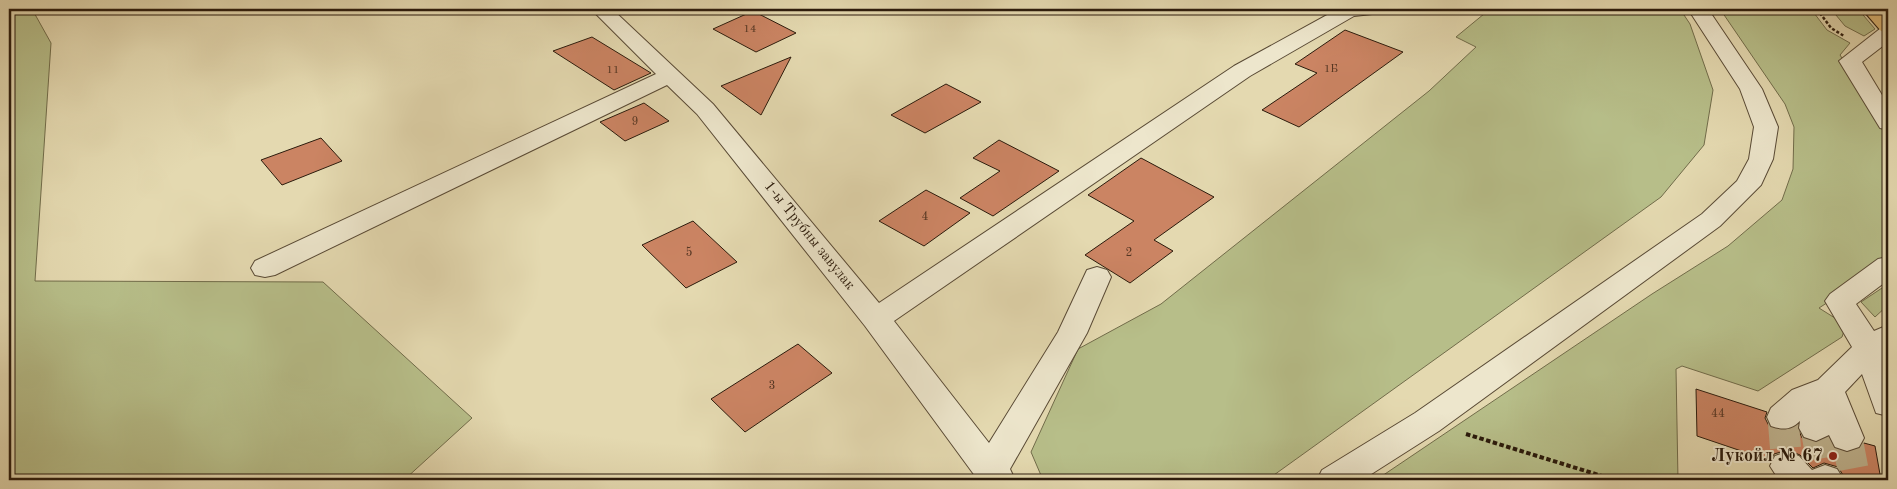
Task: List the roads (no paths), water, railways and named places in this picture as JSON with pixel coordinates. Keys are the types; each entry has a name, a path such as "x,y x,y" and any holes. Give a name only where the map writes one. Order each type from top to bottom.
{"main road":[{"path":"1872,9 1888,27"}],"street":[{"name":"1-ы Трубны завулак","path":"601,9 705,108 876,319 994,475"},
{"path":"876,319 1242,71 1357,9"},
{"path":"1334,480 1427,422 1711,220 1748,185 1761,159 1766,127 1751,89 1698,9"},
{"path":"1888,32 1850,61 1888,123"},
{"path":"265,268 671,76"},
{"path":"1888,266 1840,301 1879,343 1888,404"},
{"path":"994,475 1072,333 1097,277"},
{"path":"1783,417 1804,399 1828,389 1879,343"},
{"path":"1816,428 1816,414 1828,389"},
{"path":"1828,389 1847,438"}],"tunnel":[{"path":"1783,417 1787,466"},
{"path":"1816,428 1825,479"},
{"path":"1847,438 1855,480"}],"place":[{"name":"Лукойл № 67","path":"1833,456"}]}
